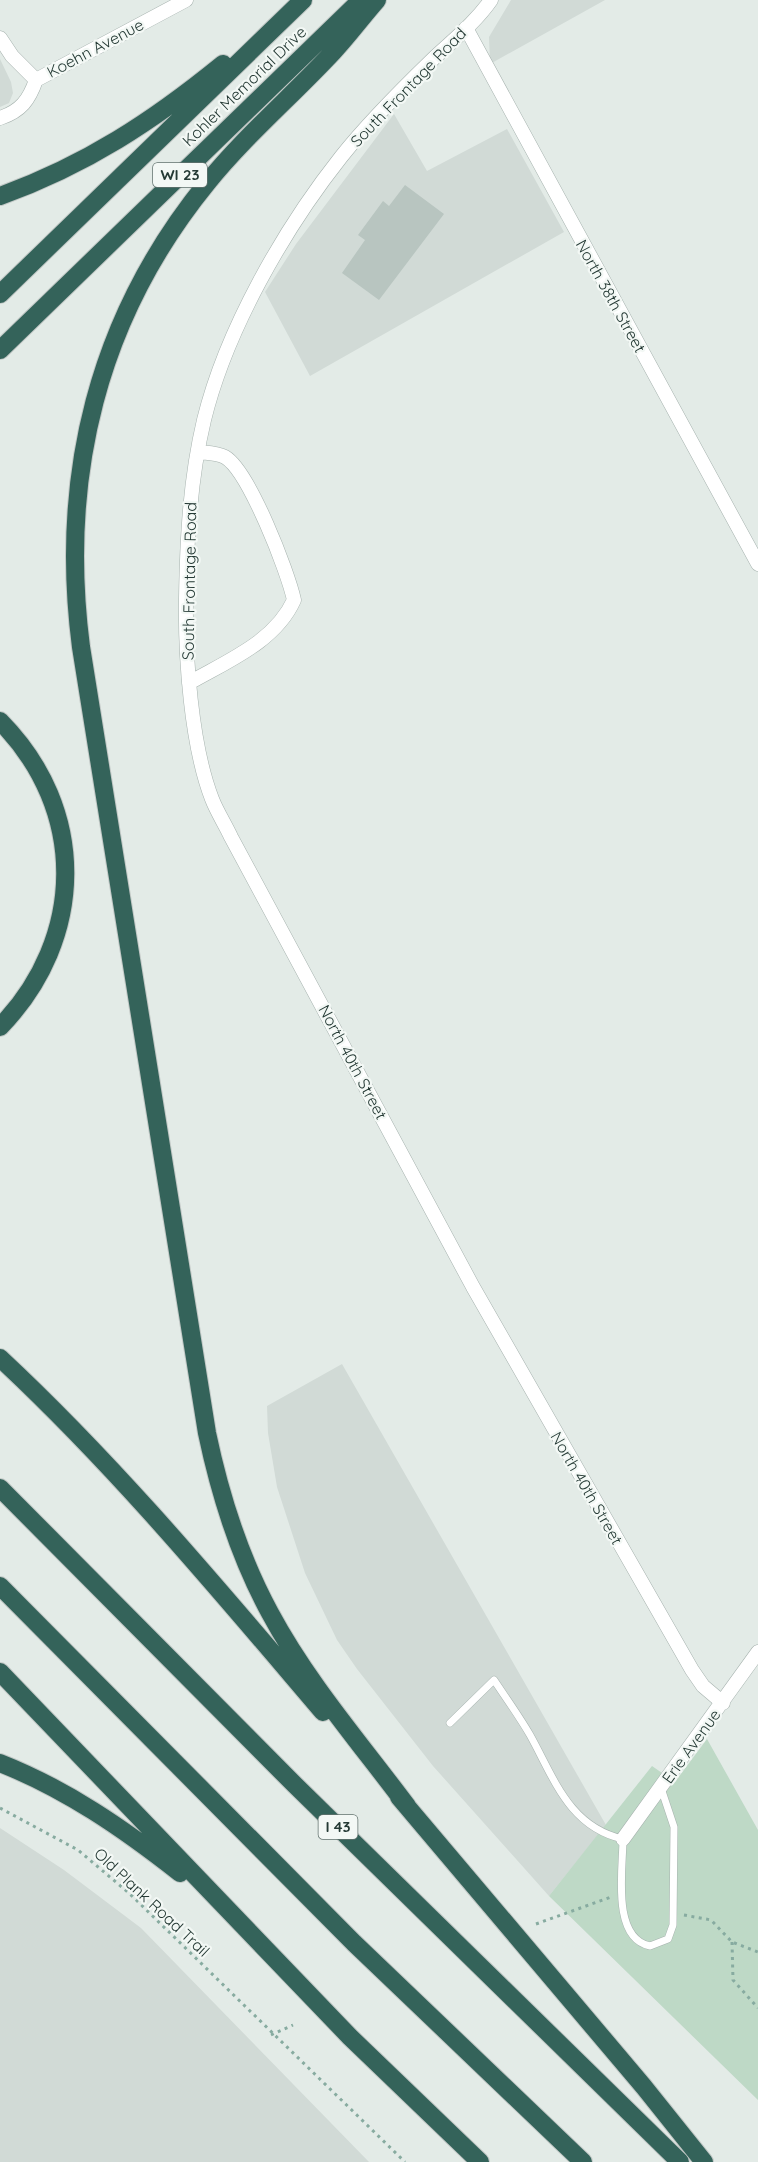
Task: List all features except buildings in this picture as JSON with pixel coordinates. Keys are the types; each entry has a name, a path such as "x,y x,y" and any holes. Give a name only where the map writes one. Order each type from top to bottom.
{"highway":[{"path":"0,196 80,163 145,125 229,59 297,0"},
{"name":"Kohler Memorial Drive","path":"0,294 303,0"},
{"name":"Kohler Memorial Drive","path":"0,350 361,0"},
{"path":"377,0 334,51 208,182 173,228 140,281 103,370 92,405 77,491 73,564 81,647 207,1432 217,1480 241,1552 270,1613 300,1664 407,1806"},
{"path":"0,721 26,751 43,780 57,816 65,860 64,903 56,939 38,980 0,1027"},
{"path":"0,1358 43,1398 172,1533 226,1601 407,1806 644,2087 704,2162"},
{"name":"I 43","path":"0,1488 287,1777 680,2162"},
{"path":"0,1586 354,1943 583,2162"},
{"path":"0,1672 350,2037 480,2162"},
{"path":"0,1764 53,1787 93,1810 136,1839 228,1911"}],"street":[{"name":"Koehn Avenue","path":"36,80 186,0"},
{"name":"South Frontage Road","path":"189,683 185,628 187,538 205,417 227,353 264,274 297,220 341,157 378,114 466,28 491,0"},
{"name":"North 38th Street","path":"466,28 758,564"},
{"path":"0,38 12,56 36,80 30,98 21,107 0,118"},
{"path":"189,683 252,647 279,625 294,600 289,576 263,517 234,465 225,457 198,452"},
{"name":"North 40th Street","path":"189,683 205,773 212,799 231,837 473,1287 563,1447 692,1670 714,1698 723,1703"},
{"name":"Erie Avenue","path":"623,1839 758,1652"}],"lane":[{"path":"450,1723 494,1680 523,1724 559,1791 575,1813 597,1830 623,1839 622,1911 625,1922 637,1939 646,1945 658,1944 668,1939 672,1930 674,1827 661,1788"}],"path":[{"name":"Old Plank Road Trail","path":"0,1808 78,1850 172,1936 271,2035 405,2162"},
{"path":"536,1924 591,1902 622,1896"},
{"path":"673,1914 711,1920 732,1942 758,1952"},
{"path":"732,1942 732,1980 758,2008"},
{"path":"271,2035 293,2025"}],"shaded area":[{"path":"511,0 605,0 490,64 489,37"},
{"path":"0,59 11,82 13,93 9,103 0,107"},
{"path":"394,114 427,171 507,129 564,232 310,376 265,292 296,244"},
{"path":"342,1364 606,1825 549,1896 433,1766 357,1669 337,1640 305,1573 277,1487 268,1433 267,1406"},
{"path":"0,1828 64,1870 141,1928 369,2162 0,2162"}],"green space":[{"path":"707,1739 758,1830 758,2100 549,1896 652,1766 675,1782"}]}
